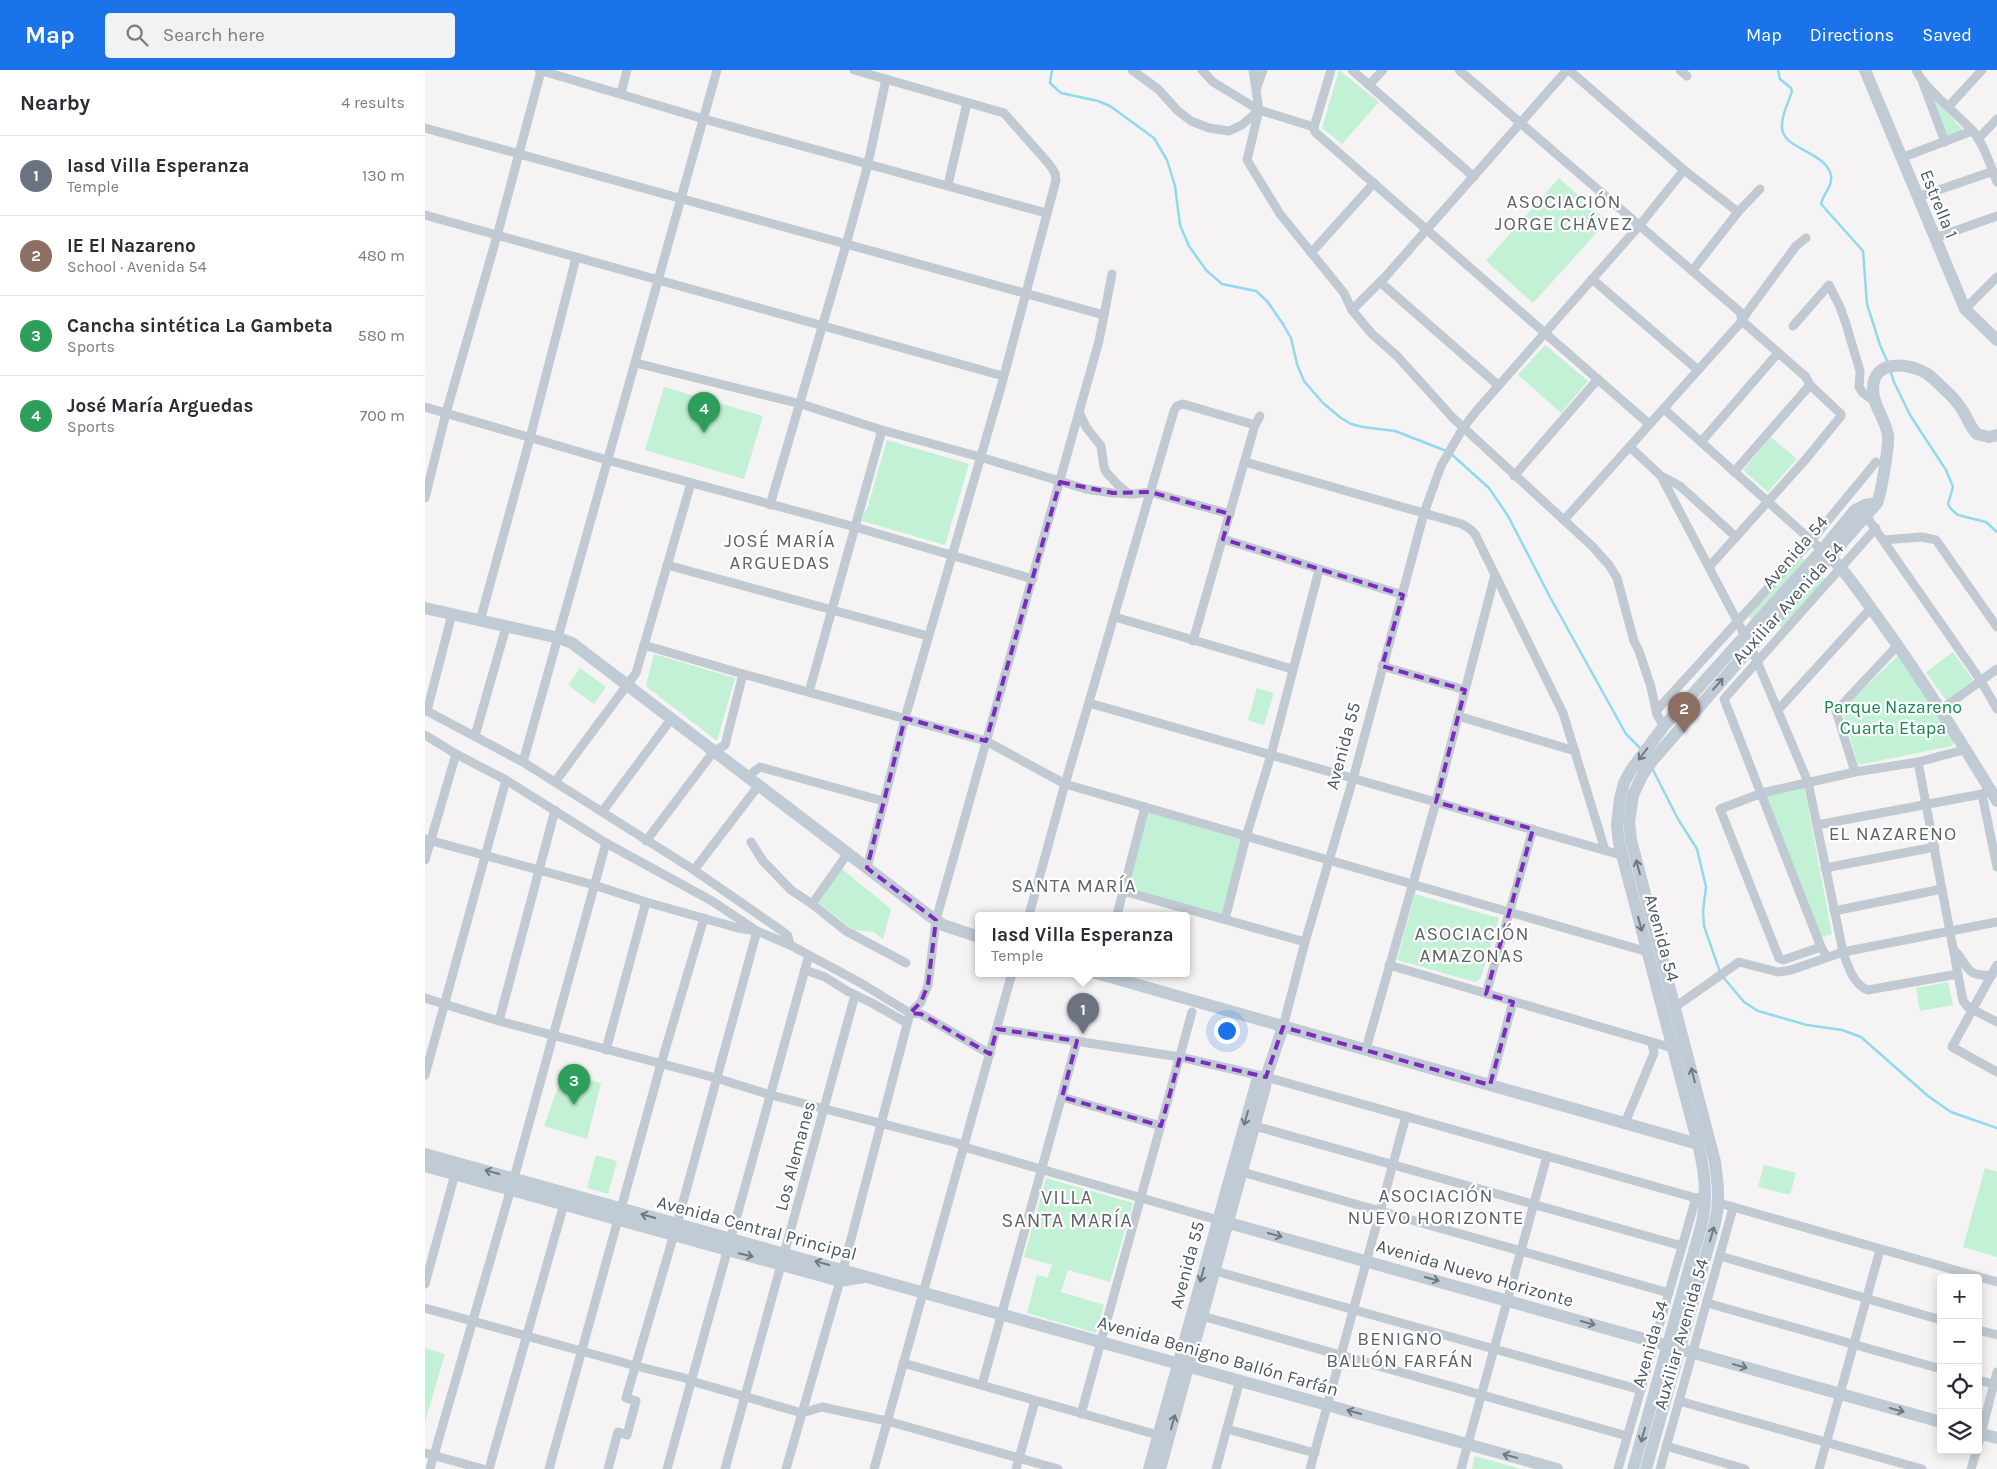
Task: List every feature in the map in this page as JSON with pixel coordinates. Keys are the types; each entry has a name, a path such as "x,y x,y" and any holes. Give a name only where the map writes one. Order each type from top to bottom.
{"street":[{"path":"425,498 497,236 540,70 704,119 1047,212"},
{"path":"621,93 627,70"},
{"path":"523,762 717,70"},
{"path":"854,70 885,76 1004,113 1049,164 1055,173 1056,180 1003,376 905,718 867,868"},
{"path":"1132,70 1158,89 1178,111 1191,121 1209,128 1229,131 1242,125 1259,110"},
{"path":"1203,70 1213,82 1259,110 1314,127"},
{"path":"1253,70 1259,110 1247,160 1280,214 1344,293 1352,310 1372,334 1397,356 1425,389 1463,428 1592,546 1609,565 1617,578 1628,622 1651,687 1657,716 1664,726"},
{"path":"1257,90 1263,70"},
{"path":"1331,70 1314,127 1315,132 1649,424"},
{"path":"1352,70 1474,177"},
{"path":"1369,85 1383,70"},
{"path":"1459,70 1740,312 1742,321 1806,377 1810,385 1839,412 1841,416 1709,567"},
{"path":"1352,310 1427,230 1568,70 1685,170 1738,212"},
{"name":"Estrella 1","path":"1865,70 1965,309 1997,340"},
{"path":"1949,106 1983,70"},
{"path":"1920,74 1945,142"},
{"path":"1920,74 1975,135 1996,176"},
{"path":"771,505 868,164 885,76"},
{"path":"948,185 967,102"},
{"path":"1901,158 1945,142 1975,135 1997,119"},
{"path":"425,128 1104,315"},
{"name":"Avenida 55","path":"1149,1469 1158,1435 1202,1316 1215,1271 1223,1221 1242,1172 1266,1077 1283,1027 1305,942 1353,778 1382,666 1439,470 1463,428 1498,385 1639,226 1685,170"},
{"path":"1918,197 1988,173 1996,176"},
{"path":"1311,253 1374,183"},
{"path":"1692,271 1738,212 1759,189"},
{"path":"425,215 1003,376"},
{"path":"1935,238 1997,216"},
{"path":"1564,520 1742,321 1747,311 1796,246 1805,238"},
{"path":"480,621 530,438 576,258"},
{"path":"787,1469 882,1123 910,1013 921,1002 927,990 936,920 1079,412 1104,315 1111,274"},
{"path":"1965,309 1997,277"},
{"path":"1592,280 1698,370"},
{"path":"1380,282 1498,385"},
{"path":"1793,326 1829,285 1846,324 1859,371 1859,387 1875,402"},
{"path":"1701,442 1778,353"},
{"path":"636,362 801,404 882,430 1086,489 1129,494 1150,492 1230,514"},
{"path":"1875,402 1873,383 1882,368 1889,366 1914,368 1927,374 1945,389 1964,412 1971,428 1977,434 1989,437 1997,435"},
{"path":"1515,476 1598,378"},
{"path":"1734,472 1810,385"},
{"name":"Avenida 54","path":"1633,1469 1715,1224 1719,1203 1715,1162 1631,840 1630,804 1637,784 1652,761 1751,647 1826,554 1855,510 1862,512 1877,503 1881,494 1888,436 1875,402"},
{"path":"1030,912 1065,784 1177,406 1183,404 1255,425"},
{"path":"425,408 607,460 855,526 1033,579"},
{"path":"1664,409 1841,569 1898,645 1942,709 1967,750 1986,792 1997,867"},
{"path":"1079,412 1086,428 1101,446 1106,472 1129,494"},
{"path":"1193,641 1255,425 1260,416"},
{"path":"809,692 882,430"},
{"path":"1630,447 1661,476 1680,486 1736,537"},
{"path":"1245,462 1462,524 1475,534 1563,713 1605,850"},
{"name":"Auxiliar Avenida 54","path":"1656,711 1811,541 1875,462"},
{"path":"1661,476 1745,636"},
{"path":"555,782 636,674 691,483"},
{"path":"1862,512 1981,681 1997,709"},
{"name":"Auxiliar Avenida 54","path":"1762,792 1724,699 1841,569 1875,528"},
{"path":"1883,540 1922,537 1936,540 1997,627"},
{"path":"1223,539 1403,595"},
{"name":"Avenida 54","path":"1646,1469 1702,1223 1703,1166 1621,855 1617,825 1624,782 1664,726 1745,636 1826,554"},
{"path":"667,565 928,636"},
{"path":"1225,919 1246,837 1271,754 1319,570"},
{"path":"1365,1049 1436,802 1495,575"},
{"path":"425,608 559,638 572,643 936,920 975,936"},
{"path":"1778,710 1871,608"},
{"path":"452,614 426,710 523,762 693,870 782,931 788,936 791,945"},
{"path":"1115,617 1293,669"},
{"path":"475,736 506,627"},
{"path":"645,645 986,741 1065,784 1329,862 1648,952"},
{"path":"1855,772 1836,711 1898,645"},
{"path":"1751,647 1808,782 1843,952 1850,970 1860,986 1868,990 1958,974"},
{"path":"1382,666 1465,690"},
{"path":"1942,709 1997,669"},
{"path":"646,840 714,751 723,748 743,674"},
{"path":"1089,703 1621,855"},
{"path":"1458,716 1575,752"},
{"path":"602,812 672,718"},
{"path":"425,735 456,754 506,780 606,843 712,901 757,931 791,945 859,982 910,1013 921,1014 989,1054"},
{"path":"1821,946 1783,960 1779,958 1720,809 1762,792 1855,772 1918,762 1967,750"},
{"path":"425,860 428,840 456,754"},
{"path":"1918,762 1963,1002 1965,1005 1997,1022"},
{"path":"748,776 760,767 883,801"},
{"path":"425,1075 506,780"},
{"path":"693,870 759,785"},
{"path":"1762,792 1821,946 1827,956"},
{"path":"1986,792 1997,801"},
{"path":"1817,826 1986,792"},
{"path":"1118,912 1145,807"},
{"path":"499,1020 555,810"},
{"path":"1486,994 1533,829"},
{"path":"428,840 594,885 646,902 749,931 757,931"},
{"path":"751,842 763,861 791,890 847,931 906,963"},
{"path":"431,1469 606,843"},
{"path":"1825,868 1935,847"},
{"path":"812,904 848,853"},
{"path":"1834,911 1942,889"},
{"path":"1123,891 1305,942"},
{"path":"606,1050 646,902"},
{"path":"549,1469 661,1064 704,918"},
{"path":"1675,1007 1739,962 1778,972 1791,970 1843,952 1997,922"},
{"path":"608,1469 618,1432 627,1435 636,1401 626,1398 675,1230 757,931"},
{"path":"1954,949 1971,972 1980,976 1995,971"},
{"path":"667,1469 809,955"},
{"path":"1389,965 1649,1040 1652,1044 1686,1050"},
{"path":"805,970 825,977 907,1024"},
{"path":"1995,971 1952,1047 1997,1072"},
{"path":"874,1469 1011,977"},
{"path":"1114,977 1283,1027 1698,1144"},
{"name":"Los Alemanes","path":"725,1469 855,995"},
{"path":"425,998 606,1050 716,1078 771,1095 957,1143 964,1147 1041,1170 1223,1221"},
{"path":"1490,1085 1513,1002"},
{"path":"1081,1414 1192,1012"},
{"path":"997,1029 1180,1057 1266,1077 1701,1197 1682,1246 1618,1469"},
{"path":"982,1385 1077,1041"},
{"path":"1625,1123 1653,1053 1652,1044"},
{"name":"Avenida 55","path":"1160,1469 1183,1364 1223,1221 1257,1081 1266,1077"},
{"path":"1062,1097 1161,1126"},
{"path":"1310,1469 1329,1405 1406,1116"},
{"path":"1255,1126 1682,1246"},
{"name":"Avenida Central Principal","path":"425,1154 512,1183 675,1230 841,1275 869,1276"},
{"path":"1461,1469 1509,1301 1508,1295 1547,1156"},
{"name":"Avenida Central Principal","path":"425,1166 455,1174 512,1183 564,1204 620,1214"},
{"path":"1242,1172 1669,1293"},
{"path":"425,1284 455,1174"},
{"path":"1719,1203 1997,1282"},
{"path":"489,1469 564,1204"},
{"name":"Auxiliar Avenida 54","path":"1660,1469 1733,1208"},
{"name":"Avenida Nuevo Horizonte","path":"1223,1221 1693,1352"},
{"path":"1819,1469 1880,1250"},
{"path":"1720,1256 1937,1319"},
{"path":"1215,1271 1641,1390"},
{"name":"Avenida Benigno Ballón Farfán","path":"869,1276 1557,1469"},
{"path":"1707,1303 1937,1368"},
{"path":"425,1308 582,1352 685,1378 802,1413 822,1407 887,1421 1058,1469"},
{"path":"1202,1316 1627,1436"},
{"path":"1982,1331 1997,1335"},
{"path":"1693,1352 1937,1421"},
{"path":"903,1363 1158,1435"},
{"path":"1982,1427 1997,1372"},
{"path":"1216,1469 1240,1380"},
{"path":"1982,1381 1995,1385"},
{"path":"1016,1469 1035,1401"},
{"path":"1679,1401 1922,1469"},
{"path":"1227,1428 1315,1452"},
{"path":"1982,1437 1997,1438"},
{"path":"1666,1446 1745,1469"},
{"path":"425,1453 483,1469"},
{"path":"1971,1469 1976,1454"}],"highlighted area":[{"path":"1060,482 1113,493 1150,492 1230,514 1223,539 1403,595 1382,666 1465,690 1436,802 1533,829 1486,994 1513,1002 1490,1085 1283,1027 1266,1077 1180,1057 1161,1126 1062,1097 1077,1041 997,1029 990,1054 921,1014 910,1013 921,1002 928,985 936,920 867,868 905,718 986,741"}],"green space":[{"path":"1339,70 1379,102 1342,144 1322,128"},
{"path":"1929,93 1963,130 1947,137"},
{"path":"1559,178 1607,221 1533,303 1486,261"},
{"path":"1545,345 1588,381 1561,413 1518,375"},
{"name":"JOSÉ MARÍA ARGUEDAS","path":"664,387 763,416 744,479 645,450"},
{"path":"1771,437 1797,459 1768,492 1743,470"},
{"name":"JOSÉ MARÍA ARGUEDAS","path":"887,440 969,464 945,545 862,521"},
{"path":"1801,557 1806,561 1753,621 1748,616"},
{"path":"1820,575 1826,580 1782,628 1777,623"},
{"path":"1953,652 1973,680 1946,700 1926,672"},
{"path":"654,654 735,678 717,741 646,686"},
{"name":"Parque Nazareno Cuarta Etapa","path":"1900,654 1956,740 1952,746 1858,765 1842,709"},
{"path":"580,668 606,687 594,704 568,685"},
{"path":"1257,688 1274,693 1264,725 1248,720"},
{"path":"1804,787 1832,934 1820,938 1767,797 1769,794"},
{"path":"1147,812 1242,840 1221,916 1127,889"},
{"path":"842,869 891,909 883,939 874,932 854,930 818,903"},
{"path":"1415,894 1499,918 1481,978 1475,982 1397,960"},
{"path":"1948,982 1953,1005 1920,1011 1916,988"},
{"path":"563,1073 601,1083 587,1139 544,1126"},
{"path":"596,1155 617,1161 608,1194 587,1188"},
{"path":"1764,1165 1796,1173 1790,1195 1758,1187"},
{"path":"1985,1168 1997,1172 1997,1257 1963,1247"},
{"path":"1046,1178 1133,1203 1110,1282 1068,1270 1061,1292 1104,1305 1096,1333 1027,1313 1037,1275 1047,1278 1052,1265 1024,1257"},
{"path":"425,1348 445,1354 425,1422"},
{"path":"1475,1456 1521,1469 1472,1469"}],"waterway":[{"path":"1052,70 1050,83 1061,93 1098,101 1110,106 1154,138 1167,160 1175,186 1180,225 1189,246 1206,270 1222,284 1256,291 1267,301 1291,338 1297,364 1304,381 1323,403 1351,424 1395,431 1449,452 1489,488 1508,516 1550,597 1626,734 1642,750"},
{"path":"1778,70 1780,79 1792,91 1783,116 1783,133 1795,145 1821,160 1831,175 1831,183 1821,204 1863,251 1867,304 1880,345 1888,363"},
{"path":"1890,370 1910,415 1946,470 1953,487 1948,504 1951,509 1958,515 1986,522 1997,532"},
{"path":"1652,768 1678,819 1697,849 1706,887 1703,911 1704,926 1720,972"},
{"path":"1723,977 1744,1002 1758,1011 1807,1025 1842,1030 1861,1037 1928,1096 1951,1112 1997,1128"}],"place":[{"name":"José María Arguedas","path":"704,433"},
{"name":"IE El Nazareno","path":"1684,733"},
{"name":"Iasd Villa Esperanza","path":"1083,1034"},
{"name":"Cancha sintética La Gambeta","path":"574,1105"}],"district":[{"name":"ASOCIACIÓN JORGE CHÁVEZ","path":"1564,213"},
{"name":"JOSÉ MARÍA ARGUEDAS","path":"780,552"},
{"name":"EL NAZARENO","path":"1893,834"},
{"name":"SANTA MARÍA","path":"1074,886"},
{"name":"ASOCIACIÓN AMAZONAS","path":"1472,945"},
{"name":"ASOCIACIÓN NUEVO HORIZONTE","path":"1436,1207"},
{"name":"VILLA SANTA MARÍA","path":"1067,1208"},
{"name":"BENIGNO BALLÓN FARFÁN","path":"1400,1350"}]}
